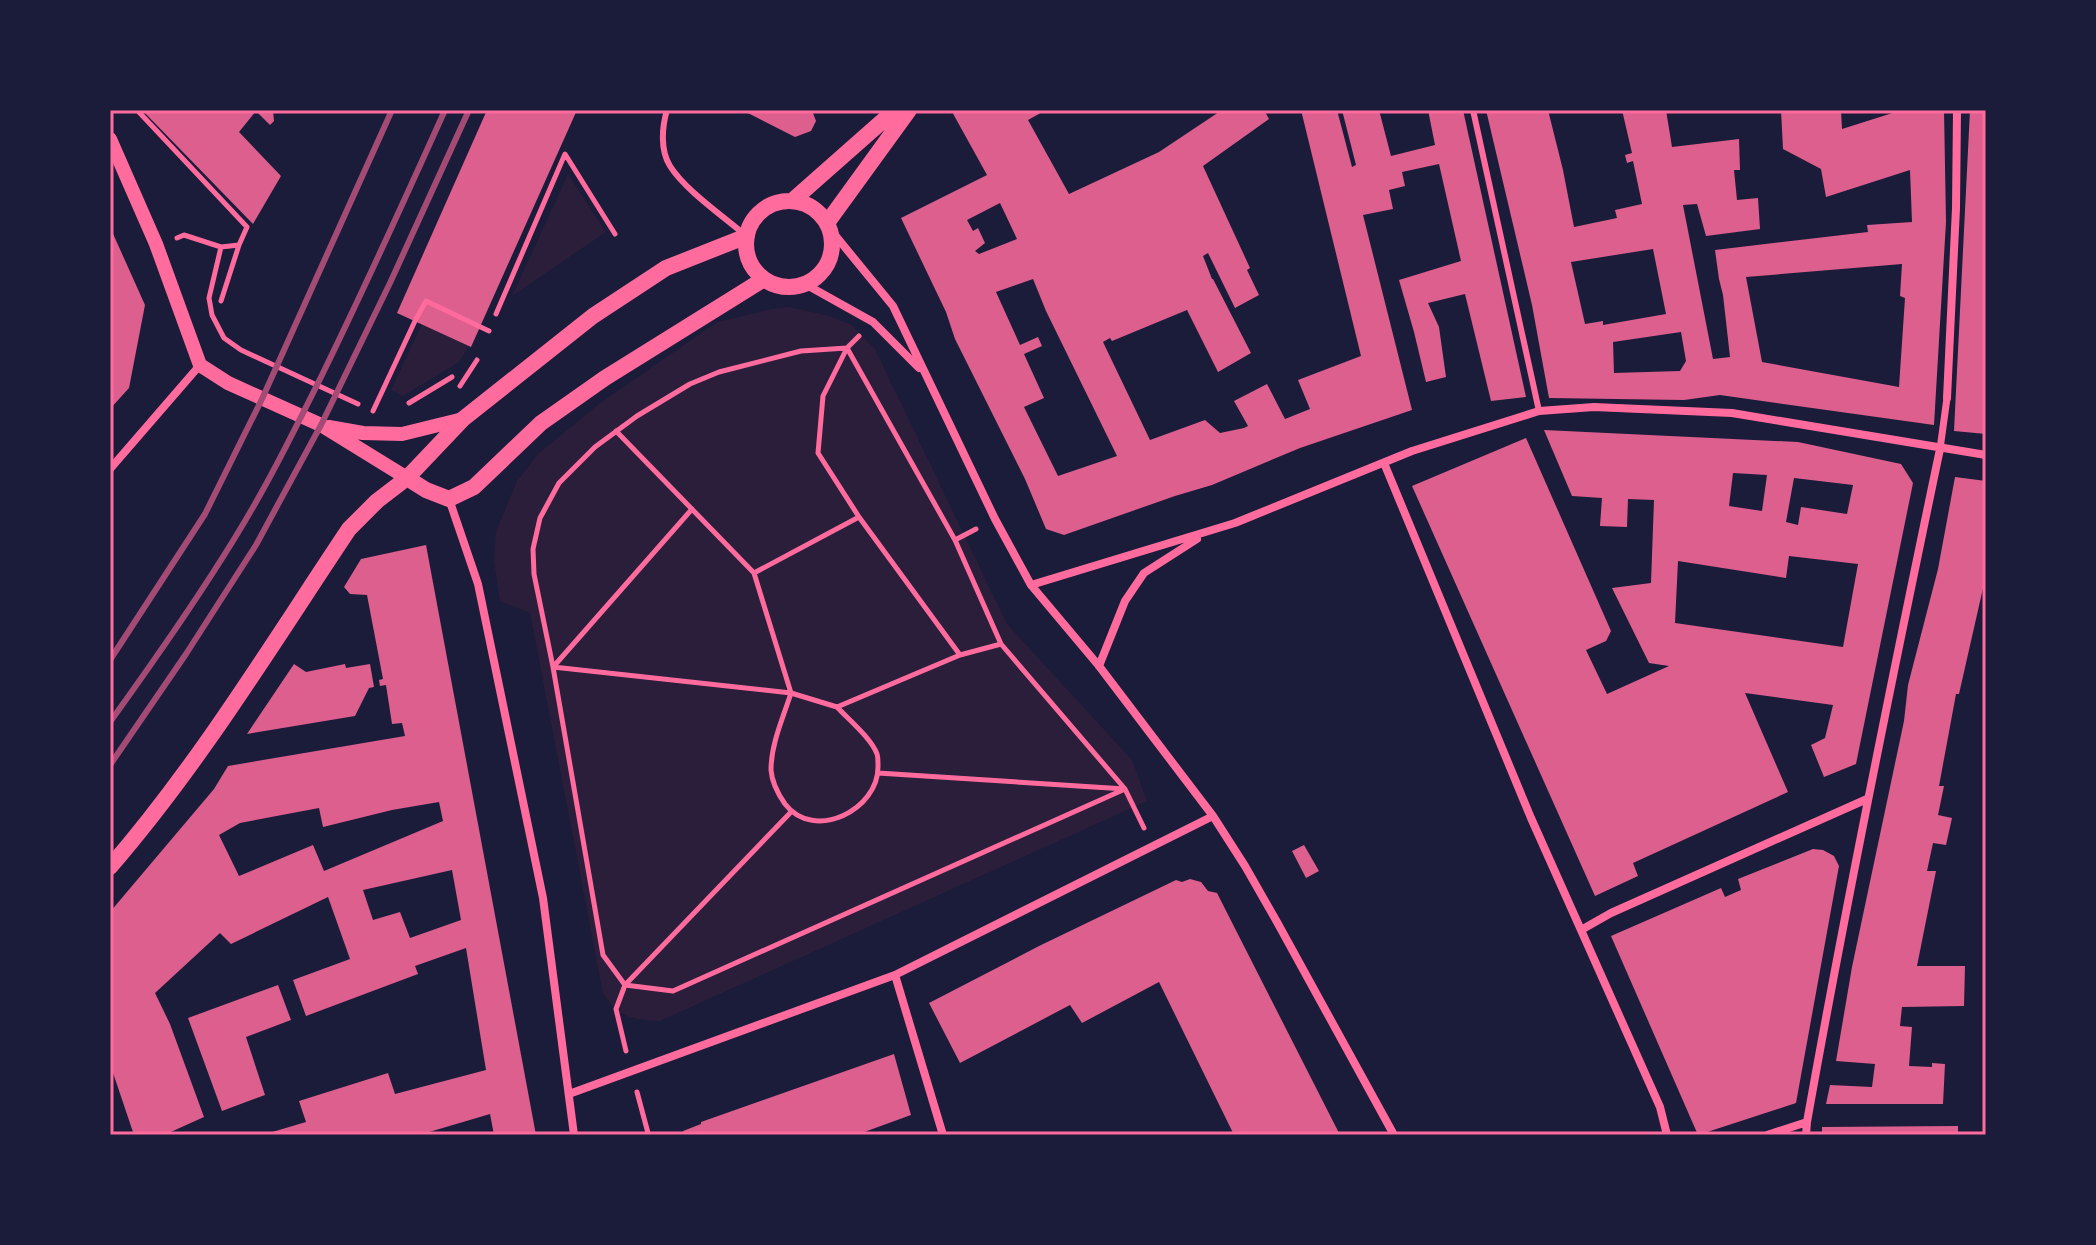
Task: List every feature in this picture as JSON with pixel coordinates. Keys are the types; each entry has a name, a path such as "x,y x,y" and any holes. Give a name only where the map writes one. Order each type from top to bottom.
{"main road":[{"path":"792,201 895,110"},
{"path":"828,226 909,110"},
{"path":"792,201 812,207 828,226 832,242 825,268 816,277 805,284 784,287 764,279 756,270 746,248 747,236 758,214 779,202 792,201"},
{"path":"110,867 190,767 349,529 377,501 407,478 463,419 593,316 666,268 747,236"},
{"path":"407,478 449,499 474,487 541,423 605,378 764,279"}],"street":[{"path":"1806,1135 1867,799 1940,449 1947,398 1956,208 1957,110"},
{"path":"110,139 156,244 200,365 228,383 321,425 407,478"},
{"path":"828,226 893,306 995,519 1031,585 1099,666 1213,816 1277,922 1394,1135"},
{"path":"805,284 873,322 923,371"},
{"path":"110,469 200,365"},
{"path":"1031,585 1207,532 1412,451 1539,411 1594,407 1732,413 1986,455"},
{"path":"321,425 363,433 402,434 463,419"},
{"path":"1384,463 1531,818 1660,1107 1667,1135"},
{"path":"449,499 478,584 543,898 574,1135"},
{"path":"1099,666 1125,601 1144,573 1207,532"},
{"path":"1581,930 1625,907 1867,799"},
{"path":"569,1094 895,975 1213,816"},
{"path":"895,975 943,1135"},
{"path":"1767,1135 1807,1122"}],"lane":[{"path":"667,110 663,125 664,151 669,165 690,188 747,236"},
{"path":"1473,110 1539,411"}],"path":[{"path":"137,110 247,227 221,301"},
{"path":"496,314 565,154 615,234"},
{"path":"156,244 184,235 221,247 239,245"},
{"path":"221,247 209,298 212,315 224,338 241,350 382,416"},
{"path":"373,411 426,301 489,331"},
{"path":"847,348 801,351 719,372 690,384 637,416 595,447 559,483 540,518 533,549 534,574 603,955 625,985 673,991 1125,789"},
{"path":"847,348 823,396 818,453 859,517 960,655"},
{"path":"847,348 955,540 1001,644 1125,789 1153,847"},
{"path":"458,389 477,360"},
{"path":"409,403 452,377"},
{"path":"553,667 791,693 837,707 877,755 878,773 872,792 856,810 831,819 810,821 791,812 777,793 771,775 772,753 791,693 754,573 616,431"},
{"path":"553,667 692,509"},
{"path":"754,573 859,517"},
{"path":"837,707 960,655 1001,644"},
{"path":"878,773 1125,789"},
{"path":"648,1133 616,1009 625,985 791,812"}],"shaded area":[{"path":"568,174 606,232 512,296"},
{"path":"790,307 850,324 875,349 1007,624 1132,760 1147,801 660,1021 634,1018 621,1013 603,993 530,613 500,601 494,562 496,531 517,481 539,453 599,404 717,322"},
{"path":"422,324 469,346 459,362 403,396 391,390"}],"building":[{"path":"142,110 273,110 274,121 270,125 256,111 239,132 281,176 253,224"},
{"path":"487,110 577,110 471,347 397,313"},
{"path":"742,110 820,110 813,113 816,121 811,131 795,137"},
{"path":"951,110 1046,110 1028,120 1069,194 1159,152 1222,110 1264,110 1269,119 1203,166 1250,268 1247,270 1259,295 1235,308 1208,253 1203,256 1251,353 1218,372 1187,310 1103,342 1150,440 1205,420 1220,433 1248,426 1234,401 1267,384 1285,419 1310,409 1298,380 1361,356 1301,110 1337,110 1352,167 1356,165 1342,110 1379,110 1391,156 1435,145 1428,110 1463,110 1526,397 1491,401 1465,294 1428,303 1439,327 1446,377 1426,382 1399,280 1461,261 1439,164 1402,172 1405,186 1389,190 1393,209 1363,215 1412,410 1300,448 1212,485 1064,535 1046,529 901,218 987,175","holes":["1000,203 1017,239 979,254 975,251 985,243 978,228 973,231 967,220","1033,279 1117,456 1058,476 1024,407 1044,398 1024,354 1042,346 1038,337 1020,345 996,292"]},
{"path":"1486,110 1530,110 1530,113 1548,110 1574,227 1617,218 1615,210 1642,204 1633,161 1627,163 1625,155 1632,153 1622,110 1666,110 1672,147 1739,139 1740,170 1734,170 1737,200 1758,198 1760,229 1706,236 1697,204 1683,205 1713,359 1730,357 1715,250 1868,232 1867,225 1912,222 1910,170 1826,197 1821,169 1783,149 1781,110 1841,110 1842,129 1902,110 1944,110 1946,222 1934,425 1720,395 1684,400 1549,398 1532,305","holes":["1653,249 1666,314 1603,325 1603,321 1585,324 1571,262","1902,264 1900,296 1905,298 1899,387 1762,362 1746,277","1681,332 1686,361 1680,371 1614,373 1613,342"]},
{"path":"1970,110 1986,110 1986,434 1954,431"},
{"path":"110,227 145,305 129,388 110,409"},
{"path":"1544,430 1798,442 1901,464 1913,483 1856,764 1824,777 1811,745 1825,738 1833,705 1745,693 1788,792 1633,863 1638,876 1595,896 1412,486 1526,438 1611,631 1606,641 1586,650 1607,694 1669,666 1649,663 1612,588 1651,583 1654,500 1628,499 1627,527 1600,526 1602,498 1572,496","holes":["1733,473 1767,475 1762,511 1729,506","1794,478 1853,485 1847,514 1801,507 1798,525 1786,522","1789,556 1858,564 1843,647 1675,623 1678,561 1786,578"]},
{"path":"1955,477 1986,481 1986,575 1959,694 1956,694 1939,786 1944,786 1938,815 1952,818 1946,845 1933,843 1927,871 1936,871 1917,966 1965,966 1964,1006 1902,1007 1900,1026 1912,1027 1909,1066 1945,1064 1943,1104 1826,1104 1830,1085 1872,1087 1875,1064 1836,1061 1852,967 1904,721 1908,685 1938,569"},
{"path":"426,545 536,1135 494,1135 490,1114 419,1135 262,1135 306,1122 299,1101 388,1073 395,1094 486,1070 466,948 415,966 418,974 306,1016 293,980 350,959 328,897 231,944 220,933 155,993 170,1024 204,1117 164,1135 134,1135 110,1064 110,912 214,789 228,766 405,736 402,723 392,724 386,685 380,686 379,680 383,679 367,595 350,594 344,587 361,559","holes":["439,802 443,821 324,871 313,845 239,876 219,835 240,823 319,808 323,827","452,870 461,920 410,938 400,912 373,920 363,890"]},
{"path":"294,664 306,672 345,664 346,668 370,664 374,687 369,688 355,716 247,734"},
{"path":"1304,845 1319,871 1306,878 1292,851"},
{"path":"1813,849 1834,856 1839,866 1796,1103 1698,1135 1611,936 1721,888 1725,897 1741,890 1738,879"},
{"path":"1190,879 1201,882 1208,891 1217,893 1340,1135 1234,1135 1159,982 1082,1023 1070,1005 960,1063 929,1003 1176,880 1182,882"},
{"path":"278,985 291,1020 246,1037 265,1095 222,1111 188,1018"},
{"path":"894,1054 911,1115 856,1135 684,1135 683,1131 701,1122"},
{"path":"1958,1126 1958,1135 1822,1135 1822,1127"}],"railway":[{"path":"110,660 205,514 262,399 392,110"},
{"path":"110,722 206,583 270,476 338,342 445,110"},
{"path":"110,765 256,545 321,425 469,110"}]}
